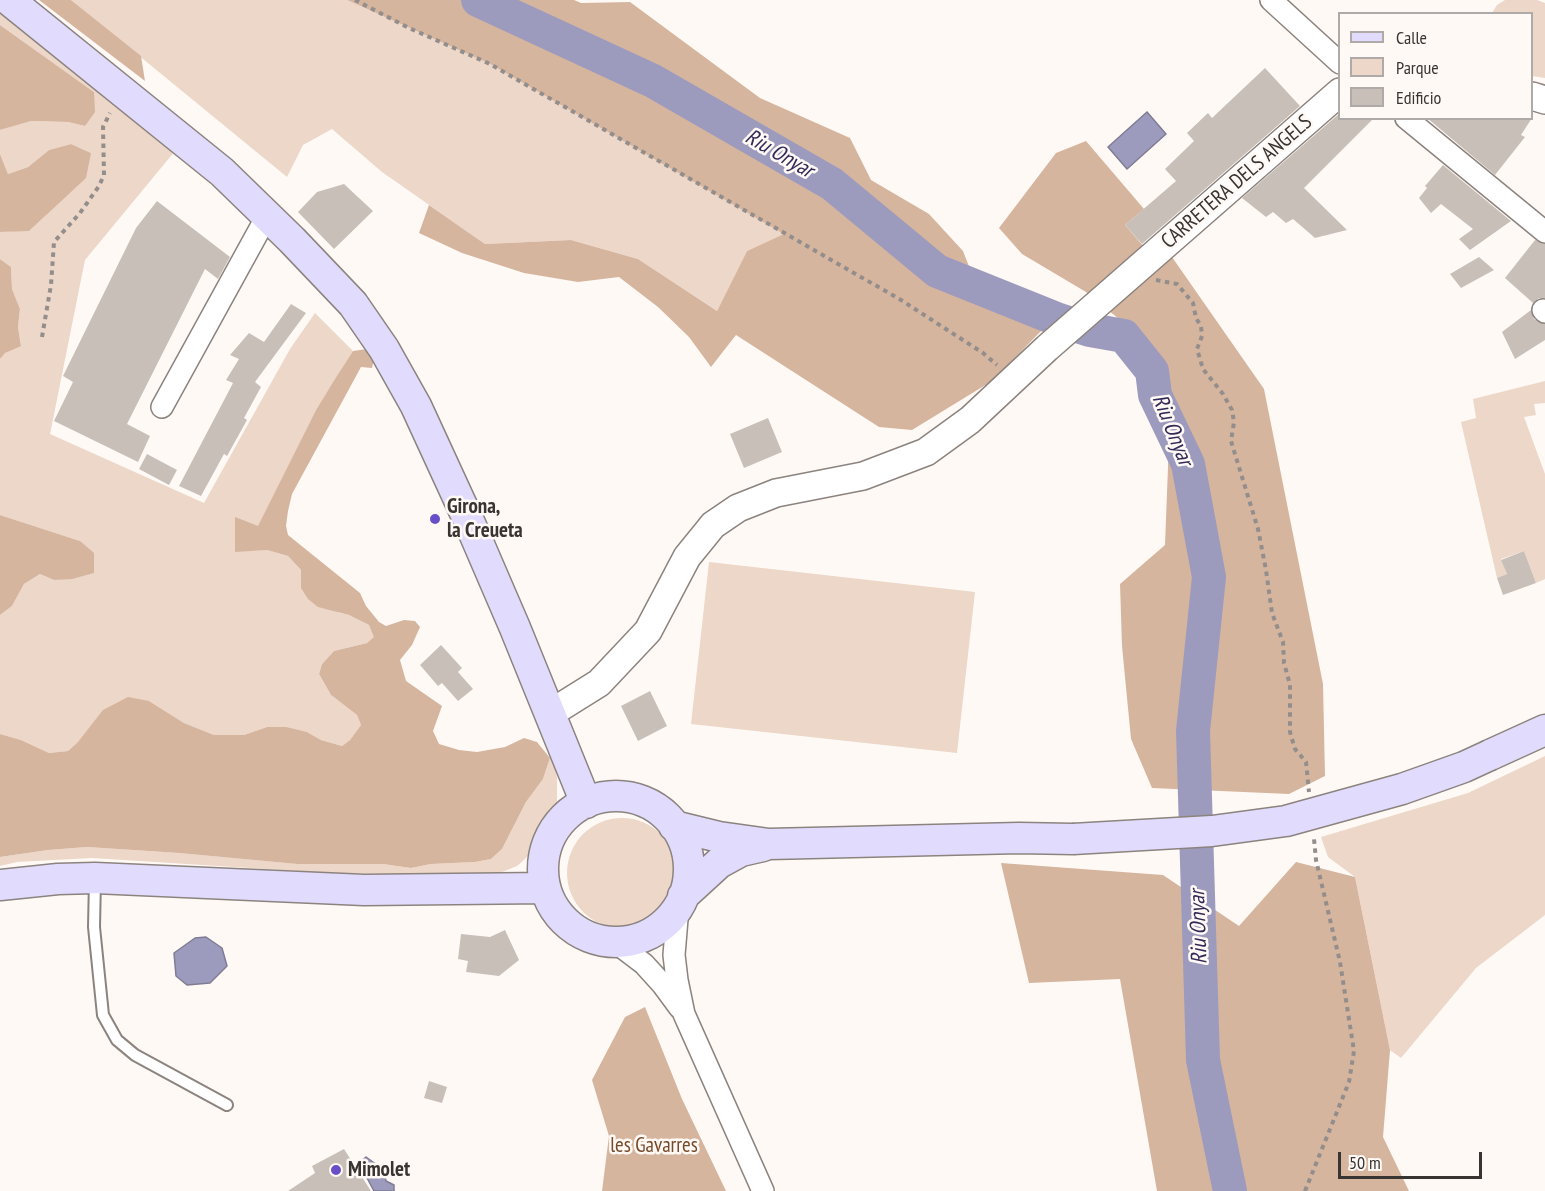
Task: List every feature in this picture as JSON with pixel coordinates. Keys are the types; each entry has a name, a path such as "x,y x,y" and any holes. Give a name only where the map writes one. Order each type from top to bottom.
{"main road":[{"path":"9,0 222,172 353,304 416,406 468,519 551,712 586,803"},
{"path":"674,826 719,837 769,844 1073,838 1212,831 1286,821 1385,794 1443,775 1545,730"},
{"path":"681,902 688,872 685,847 674,826 656,809 634,799 609,797 586,803 567,815 552,833 543,865 545,888 555,909 570,926 591,938 615,942 634,940 651,933 671,917 681,902 719,863 741,851 769,844"},
{"path":"0,885 58,879 95,879 364,890 545,888"}],"street":[{"path":"1271,0 1338,61"},
{"name":"CARRETERA DELS ANGELS","path":"551,712 599,682 648,631 687,557 713,525 738,508 776,493 863,476 926,452 970,420 1338,94"},
{"path":"1408,120 1545,232"},
{"path":"162,407 267,216"},
{"path":"681,902 674,955 684,1014"},
{"path":"615,942 644,964 684,1014 763,1191"}],"lane":[{"path":"95,879 94,927 103,1015 117,1040 135,1055 227,1105"}],"path":[{"path":"355,0 409,28 490,64 901,300 1017,376"},
{"path":"42,337 51,285 54,242 80,213 99,186 104,175 103,127 124,92"},
{"path":"1138,269 1159,282 1177,284 1193,303 1196,318 1201,326 1202,336 1197,349 1203,369 1214,381 1232,410 1234,430 1231,441 1258,529 1272,613 1283,642 1284,663 1290,685 1290,732 1294,749 1306,762 1309,794"},
{"path":"1305,1191 1349,1082 1354,1051 1340,962 1313,838"}],"green space":[{"path":"39,0 71,0 141,56 145,81"},
{"path":"71,0 347,0 490,64 785,234 747,251 717,311 638,259 571,240 485,244 382,172 332,129 303,145 287,177"},
{"path":"347,0 630,2 760,98 850,138 871,180 929,214 963,251 984,305 1045,327 992,381 912,430 879,427 736,335 711,367 689,337 658,307 619,277 578,282 524,273 462,253 419,233 429,205 485,244 571,240 638,259 717,311 747,251 784,234 490,64"},
{"path":"1505,0 1537,0 1545,3 1545,78 1533,76 1533,12 1493,12 1497,5"},
{"path":"0,11 175,151 85,260 50,434 204,503 290,349 315,313 353,351 316,410 258,527 235,518 235,551 267,550 288,556 301,570 301,588 340,613 369,625 375,637 367,643 334,651 322,664 319,674 331,695 357,715 361,725 350,740 342,746 321,740 307,732 267,727 244,735 214,735 184,723 149,701 78,742 68,751 49,753 21,740 0,734 0,615 12,606 24,584 40,574 54,580 93,573 80,541 0,515 0,359 4,353 21,345 18,327 20,309 12,289 11,267 0,259 0,232 30,230 46,215 91,153 71,144 49,150 28,167 8,174 0,154 0,130 30,121 68,122 85,126 94,92 0,25"},
{"path":"0,25 94,92 95,112 85,126 68,122 31,121 0,130"},
{"path":"1086,141 1144,209 1125,225 1145,248 1165,247 1264,389 1323,684 1325,776 1289,794 1152,788 1131,739 1122,646 1120,584 1165,545 1171,389 1141,337 1086,292 1022,254 999,228 1056,153"},
{"path":"71,144 91,153 86,178 29,231 0,232 0,154 8,174 28,167 49,150"},
{"path":"0,259 11,267 12,289 20,309 18,327 21,346 5,353 0,359"},
{"path":"367,349 374,359 372,368 361,367 292,494 286,526 288,535 360,593 366,606 379,622 386,626 404,620 415,621 420,627 412,645 400,660 406,681 442,706 433,731 439,744 477,752 505,747 524,738 537,742 550,758 543,779 526,802 502,849 491,859 411,868 383,864 297,864 87,847 0,857 0,734 21,740 49,753 68,751 103,710 128,697 149,701 184,723 214,735 244,735 267,727 286,727 307,732 321,740 342,746 350,740 361,725 357,715 331,695 319,674 322,664 334,651 367,643 374,637 369,625 349,615 318,607 308,599 301,588 301,570 288,556 267,550 235,552 235,517 258,526 316,410 335,379 353,351"},
{"path":"1545,381 1545,403 1534,404 1536,415 1524,417 1545,474 1545,579 1536,583 1524,551 1501,559 1507,574 1497,578 1461,422 1476,418 1473,399"},
{"path":"0,515 80,541 94,553 94,573 72,579 54,580 40,574 24,584 12,606 0,615"},
{"path":"709,562 975,592 957,753 691,724"},
{"path":"1545,756 1545,915 1476,968 1401,1058 1390,1050 1355,877 1328,857 1321,837 1468,793"},
{"path":"550,758 554,759 557,777 557,804 548,831 538,847 517,866 492,876 329,873 92,858 17,862 0,866 0,857 87,847 298,864 383,864 411,868 491,859 502,849 526,802 543,779"},
{"path":"622,818 643,822 661,834 673,852 677,873 673,894 661,912 643,924 622,928 601,924 583,912 571,894 567,873 571,852 583,834 601,822"},
{"path":"1296,862 1355,877 1390,1050 1383,1137 1409,1191 1157,1191 1120,979 1029,983 1001,863 1163,875 1239,926"},
{"name":"les Gavarres","path":"645,1007 682,1099 726,1191 602,1191 609,1136 592,1080 625,1017"}],"water":[{"path":"1147,112 1166,134 1127,169 1108,147"},
{"path":"206,937 222,948 227,966 210,983 187,985 176,976 174,953 195,938"},
{"path":"366,1157 377,1165 385,1166 386,1181 394,1185 394,1191 374,1191 359,1163"}],"building":[{"path":"1265,68 1300,106 1142,244 1125,225 1176,181 1165,169 1194,141 1187,133 1208,113 1212,118"},
{"path":"1338,115 1338,120 1372,120 1304,188 1347,230 1315,238 1293,219 1286,223 1273,212 1266,217 1242,198"},
{"path":"1429,120 1531,120 1521,135 1525,137 1495,175"},
{"path":"1443,165 1511,221 1470,250 1459,239 1473,229 1441,204 1431,213 1419,198 1427,188 1425,186"},
{"path":"344,184 373,211 334,249 298,212 317,192"},
{"path":"157,201 230,257 218,279 205,269 127,424 150,436 138,462 54,421 73,382 63,376 136,228"},
{"path":"1535,240 1545,244 1545,298 1539,298 1533,303 1505,278"},
{"path":"1479,257 1494,270 1461,288 1450,274"},
{"path":"291,304 306,313 255,382 261,387 244,418 247,420 227,456 224,454 201,496 179,486 233,383 226,380 239,359 230,355 249,333 264,342"},
{"path":"1531,310 1534,319 1545,324 1545,340 1515,359 1502,332"},
{"path":"768,418 782,452 744,468 730,434"},
{"path":"147,454 177,470 169,485 139,469"},
{"path":"1524,551 1536,583 1503,595 1497,578 1507,574 1501,560"},
{"path":"441,645 462,668 458,672 473,689 458,701 442,683 438,686 420,665"},
{"path":"650,691 667,726 638,741 621,706"},
{"path":"505,930 519,960 499,976 466,972 468,961 458,959 461,934 490,937"},
{"path":"429,1081 447,1087 442,1103 424,1098"},
{"name":"Mimolet","path":"344,1149 371,1191 288,1191 315,1173 312,1166"}],"waterway":[{"name":"Riu Onyar","path":"478,0 653,81 832,184 937,271 1059,320 1090,330 1124,336 1152,371 1155,395 1188,464 1209,577 1193,731 1203,1060 1230,1191"}],"place":[{"name":"Girona, la Creueta","path":"435,519"},
{"name":"Mimolet","path":"336,1170"}]}
